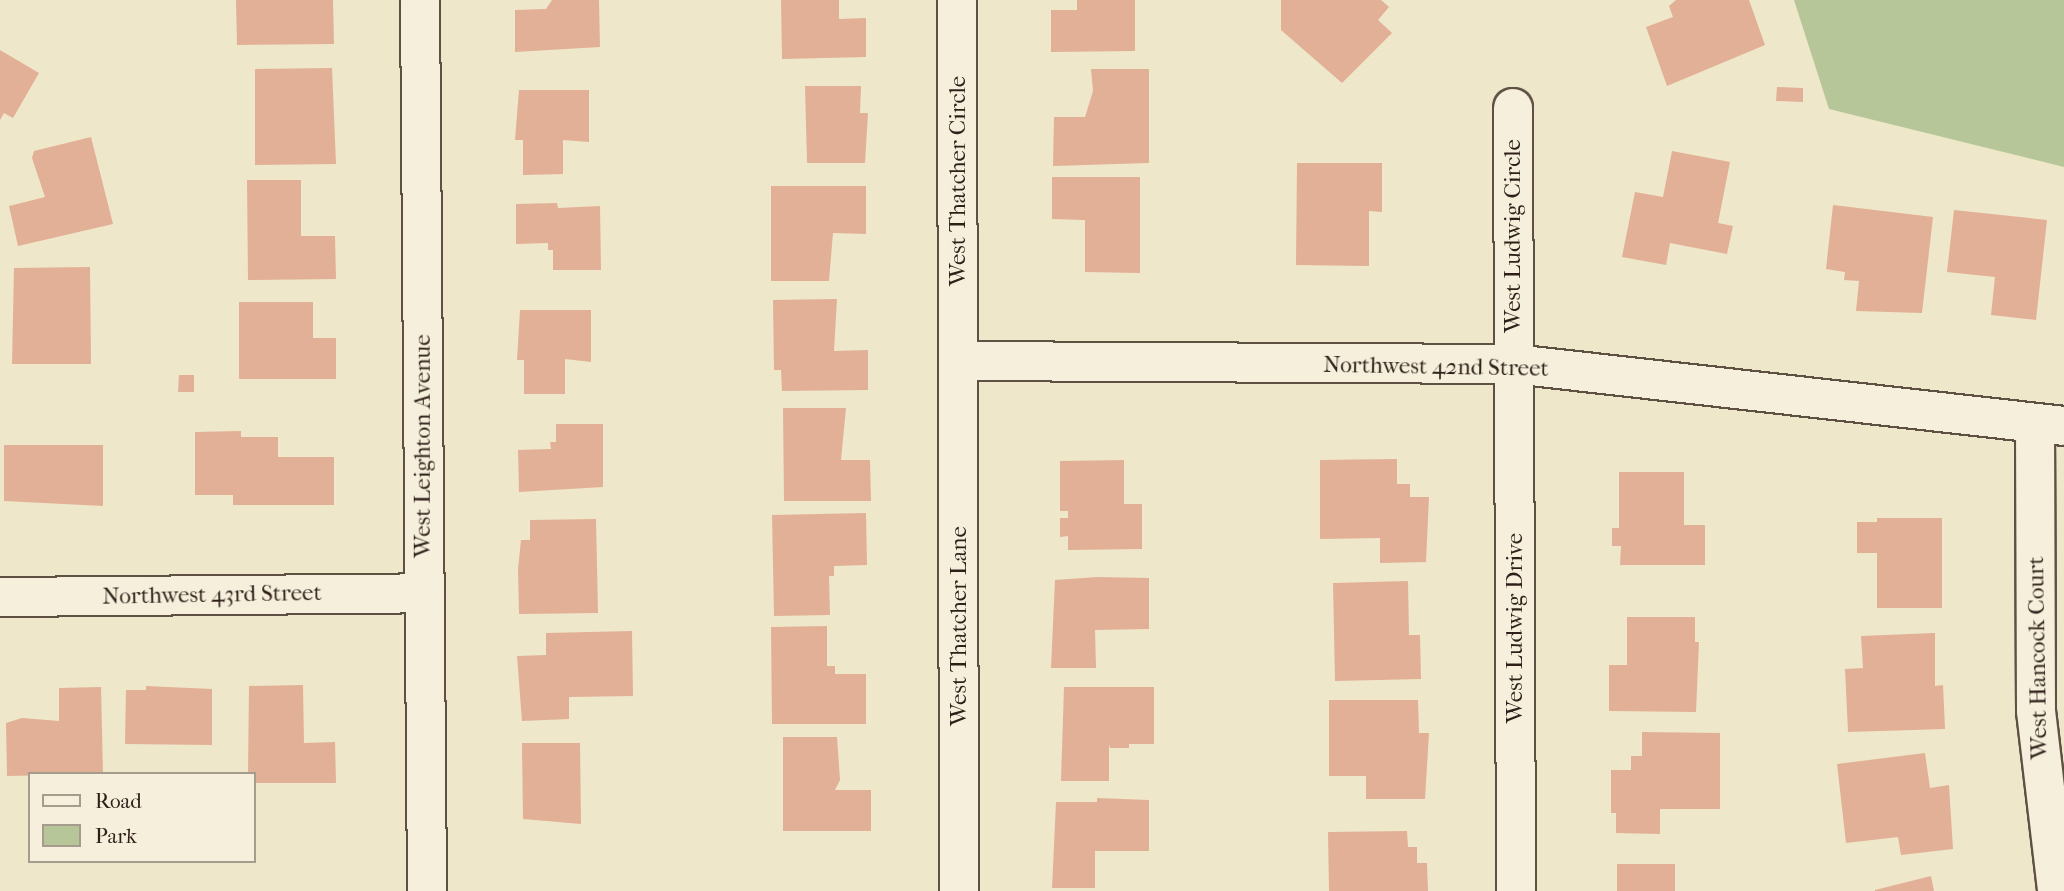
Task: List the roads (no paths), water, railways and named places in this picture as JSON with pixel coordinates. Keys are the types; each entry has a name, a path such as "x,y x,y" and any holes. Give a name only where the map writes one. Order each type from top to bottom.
{"street":[{"name":"West Leighton Avenue","path":"420,0 428,891"},
{"name":"West Thatcher Circle","path":"957,0 959,361"},
{"name":"West Ludwig Circle","path":"1513,108 1514,365"},
{"name":"Northwest 42nd Street","path":"959,361 1514,365 2049,425"},
{"name":"West Thatcher Lane","path":"959,361 959,891"},
{"name":"West Ludwig Drive","path":"1514,365 1516,891"},
{"name":"West Hancock Court","path":"2049,425 2036,711 2057,891"},
{"name":"Northwest 43rd Street","path":"0,597 424,593"}]}
